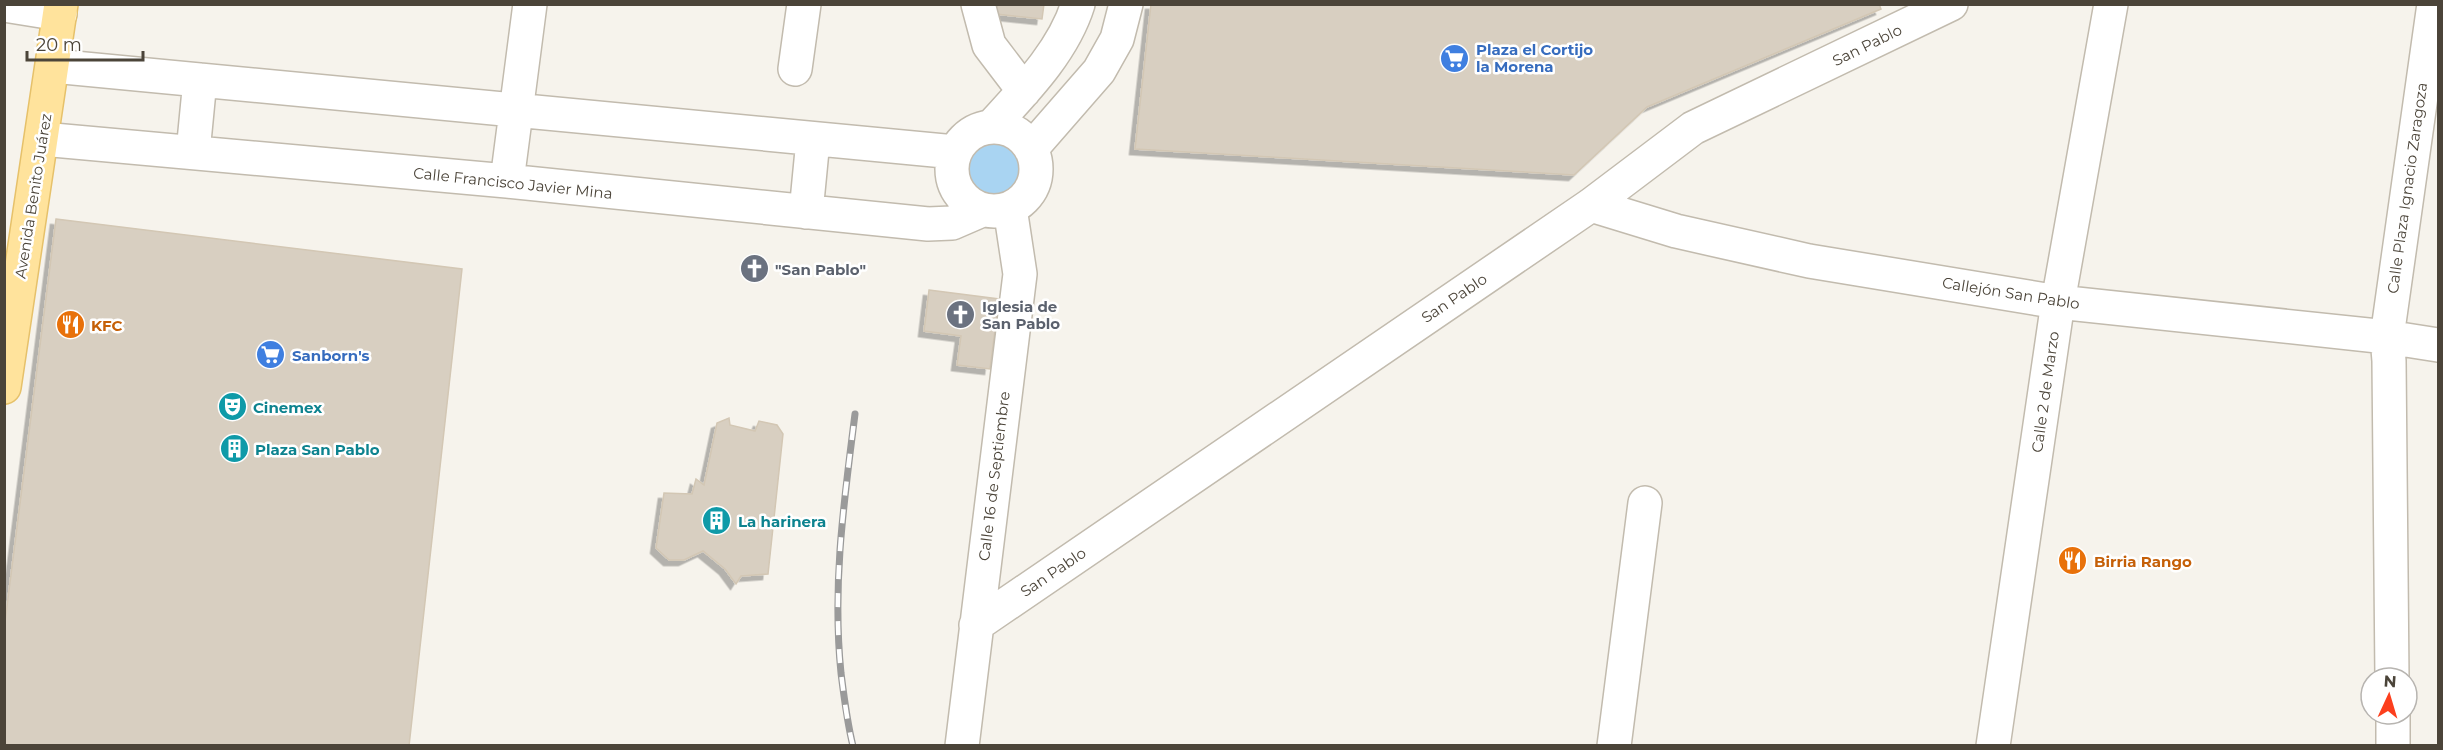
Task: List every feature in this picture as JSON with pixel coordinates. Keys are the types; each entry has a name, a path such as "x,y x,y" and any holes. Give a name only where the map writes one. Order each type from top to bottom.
{"main road":[{"name":"Avenida Benito Juárez","path":"4,387 60,9"}],"street":[{"path":"507,182 518,112 530,4"},
{"path":"795,69 804,4"},
{"path":"978,4 989,45 1024,91"},
{"path":"991,127 1024,91 1052,55 1074,18 1078,4"},
{"path":"1031,149 1099,71 1118,39 1126,4"},
{"name":"San Pablo","path":"976,625 1591,205 1693,128 1910,14 1951,4"},
{"name":"Calle 2 de Marzo","path":"1994,746 2058,302 2111,4"},
{"name":"Calle Plaza Ignacio Zaragoza","path":"2392,666 2387,337 2429,104 2434,4"},
{"path":"4,5 60,9"},
{"path":"53,66 955,153"},
{"path":"193,152 200,80"},
{"path":"991,127 1007,129 1021,137 1031,149 1036,166 1034,183 1025,198 996,209 969,203 953,180 952,166 955,153 964,140 976,131 991,127"},
{"name":"Calle Francisco Javier Mina","path":"42,139 928,224 952,224 996,209"},
{"path":"806,212 813,140"},
{"name":"Callejón San Pablo","path":"1591,205 1676,231 1809,261 2058,302 2387,337 2439,345"},
{"name":"Calle 16 de Septiembre","path":"962,746 1020,274 996,209"},
{"path":"1614,746 1645,503"},
{"path":"2393,726 2393,746"}],"water":[{"path":"1007,129 1028,146 1034,156 1036,167 1030,188 1010,208 972,204 961,195 953,177 953,166 960,146 975,132"}],"building":[{"path":"997,4 1044,4 1042,19 996,14"},
{"name":"Plaza el Cortijo la Morena","path":"1151,4 1879,4 1881,9 1647,107 1574,175 1135,149"},
{"name":"Plaza San Pablo","path":"56,219 462,269 409,746 4,746 4,630"},
{"name":"Iglesia de San Pablo","path":"929,290 999,299 990,369 957,365 961,336 924,331"},
{"name":"La harinera","path":"729,418 730,425 755,431 759,421 777,425 783,434 768,574 741,576 736,584 725,569 703,551 684,560 669,560 656,548 664,493 692,494 696,479 704,485 717,423"}],"railway":[{"path":"853,746 841,673 838,608 840,543 855,414"}],"place":[{"name":"Plaza el Cortijo la Morena","path":"1455,58"},
{"name":"\"San Pablo\"","path":"754,269"},
{"name":"Iglesia de San Pablo","path":"961,315"},
{"name":"KFC","path":"70,325"},
{"name":"Sanborn's","path":"271,355"},
{"name":"Cinemex","path":"232,407"},
{"name":"Plaza San Pablo","path":"234,449"},
{"name":"La harinera","path":"717,521"},
{"name":"Birria Rango","path":"2073,561"}]}
